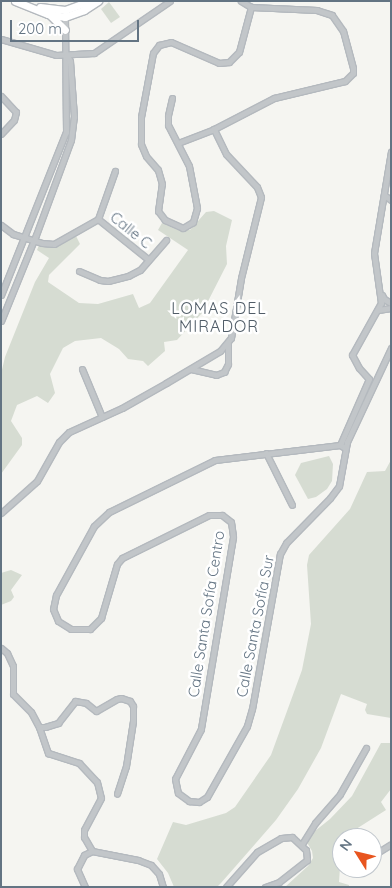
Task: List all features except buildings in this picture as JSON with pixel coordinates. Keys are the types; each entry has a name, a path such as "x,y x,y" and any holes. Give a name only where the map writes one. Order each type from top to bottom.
{"street":[{"path":"15,1 48,14 65,30"},
{"path":"25,1 65,13 90,1"},
{"path":"48,14 84,10 98,1"},
{"path":"1,38 56,55 88,54 100,50 170,1"},
{"path":"178,143 214,129 274,98 340,83 352,73 353,63 343,31 332,15 317,10 251,7 241,1"},
{"path":"172,98 167,120 192,176 197,208 193,222 183,228 165,220 158,211 162,184 158,170 146,156 141,144 141,117 153,53 159,45 171,42 219,62 229,62 239,52 251,7"},
{"path":"1,295 66,132 65,13"},
{"path":"1,320 34,240 74,129 70,61 66,55"},
{"path":"1,96 16,112 14,120 1,134"},
{"path":"1,513 37,481 65,435 122,408 191,369 220,351 228,343 232,334 241,278 261,198 257,187 231,162 214,129"},
{"path":"391,150 374,254 382,294 384,299 391,302"},
{"name":"Calle C","path":"1,225 8,231 34,240 54,244 98,220 115,171"},
{"path":"384,195 391,200"},
{"name":"Calle C","path":"98,220 149,260"},
{"name":"Calle C","path":"78,271 90,277 108,281 128,276 140,270 166,240"},
{"path":"369,379 353,360 352,352 378,310 382,294"},
{"path":"378,310 391,308"},
{"path":"191,369 216,375 224,372 228,364 228,343"},
{"path":"343,446 391,348"},
{"path":"82,369 102,417"},
{"path":"369,379 374,379 379,374"},
{"path":"343,446 369,379"},
{"path":"292,505 266,453 343,446"},
{"name":"Calle Santa Sofía Sur","path":"186,799 196,803 207,797 245,730 252,709 280,554 286,543 336,491 343,474 343,446"},
{"name":"Calle Santa Sofía Centro","path":"186,799 176,790 175,779 201,729 233,536 234,529 231,522 222,515 209,515 122,558 117,564 99,622 87,630 71,629 58,620 53,604 94,526 103,516 215,460 266,453"},
{"path":"1,648 7,653 13,666 12,694 31,712 39,727 48,753 79,763 92,775 100,790 101,798 84,830 84,837 92,851"},
{"path":"39,727 45,728 58,723 75,701 86,703 96,711 117,699 121,698 130,702 133,706 133,721 126,766 117,794"},
{"path":"302,844 315,823 340,794 366,748"},
{"path":"226,887 257,852 286,836 292,837 302,844 308,855 304,864 279,882 265,887"},
{"path":"382,851 391,844"},
{"path":"85,887 77,869 84,855 92,851 138,860 151,865 159,874 163,887"},
{"path":"382,851 391,851"}],"shaded area":[{"path":"109,2 120,17 111,23 101,9"},
{"path":"214,211 232,220 226,246 227,264 202,313 177,340 164,342 165,351 148,366 143,361 128,359 119,349 101,338 75,341 63,348 50,374 55,393 48,403 37,396 17,405 11,421 22,438 22,445 1,474 1,374 5,357 35,282 49,258 37,250 39,245 52,247 76,236 80,244 49,275 48,282 79,303 98,304 133,294 139,308 150,303 188,250 158,230 162,223 178,230 190,230 206,212"},
{"path":"329,456 333,464 332,481 327,489 316,497 308,499 295,475 301,463"},
{"path":"391,460 391,718 367,714 365,710 367,704 341,694 321,748 298,789 276,820 217,887 174,887 168,873 157,859 173,822 186,825 226,813 235,807 271,755 302,670 311,624 307,565 309,555 350,509 367,472 385,471"},
{"path":"11,570 22,575 11,590 14,597 11,601 1,605 1,573"},
{"path":"381,743 391,743 391,789 381,802 386,810 358,828 332,828 332,878 339,878 339,882 349,885 349,887 285,887 308,866 313,858 312,851 305,839 330,819 352,796"}],"district":[{"name":"LOMAS DEL MIRADOR","path":"219,317"}]}
